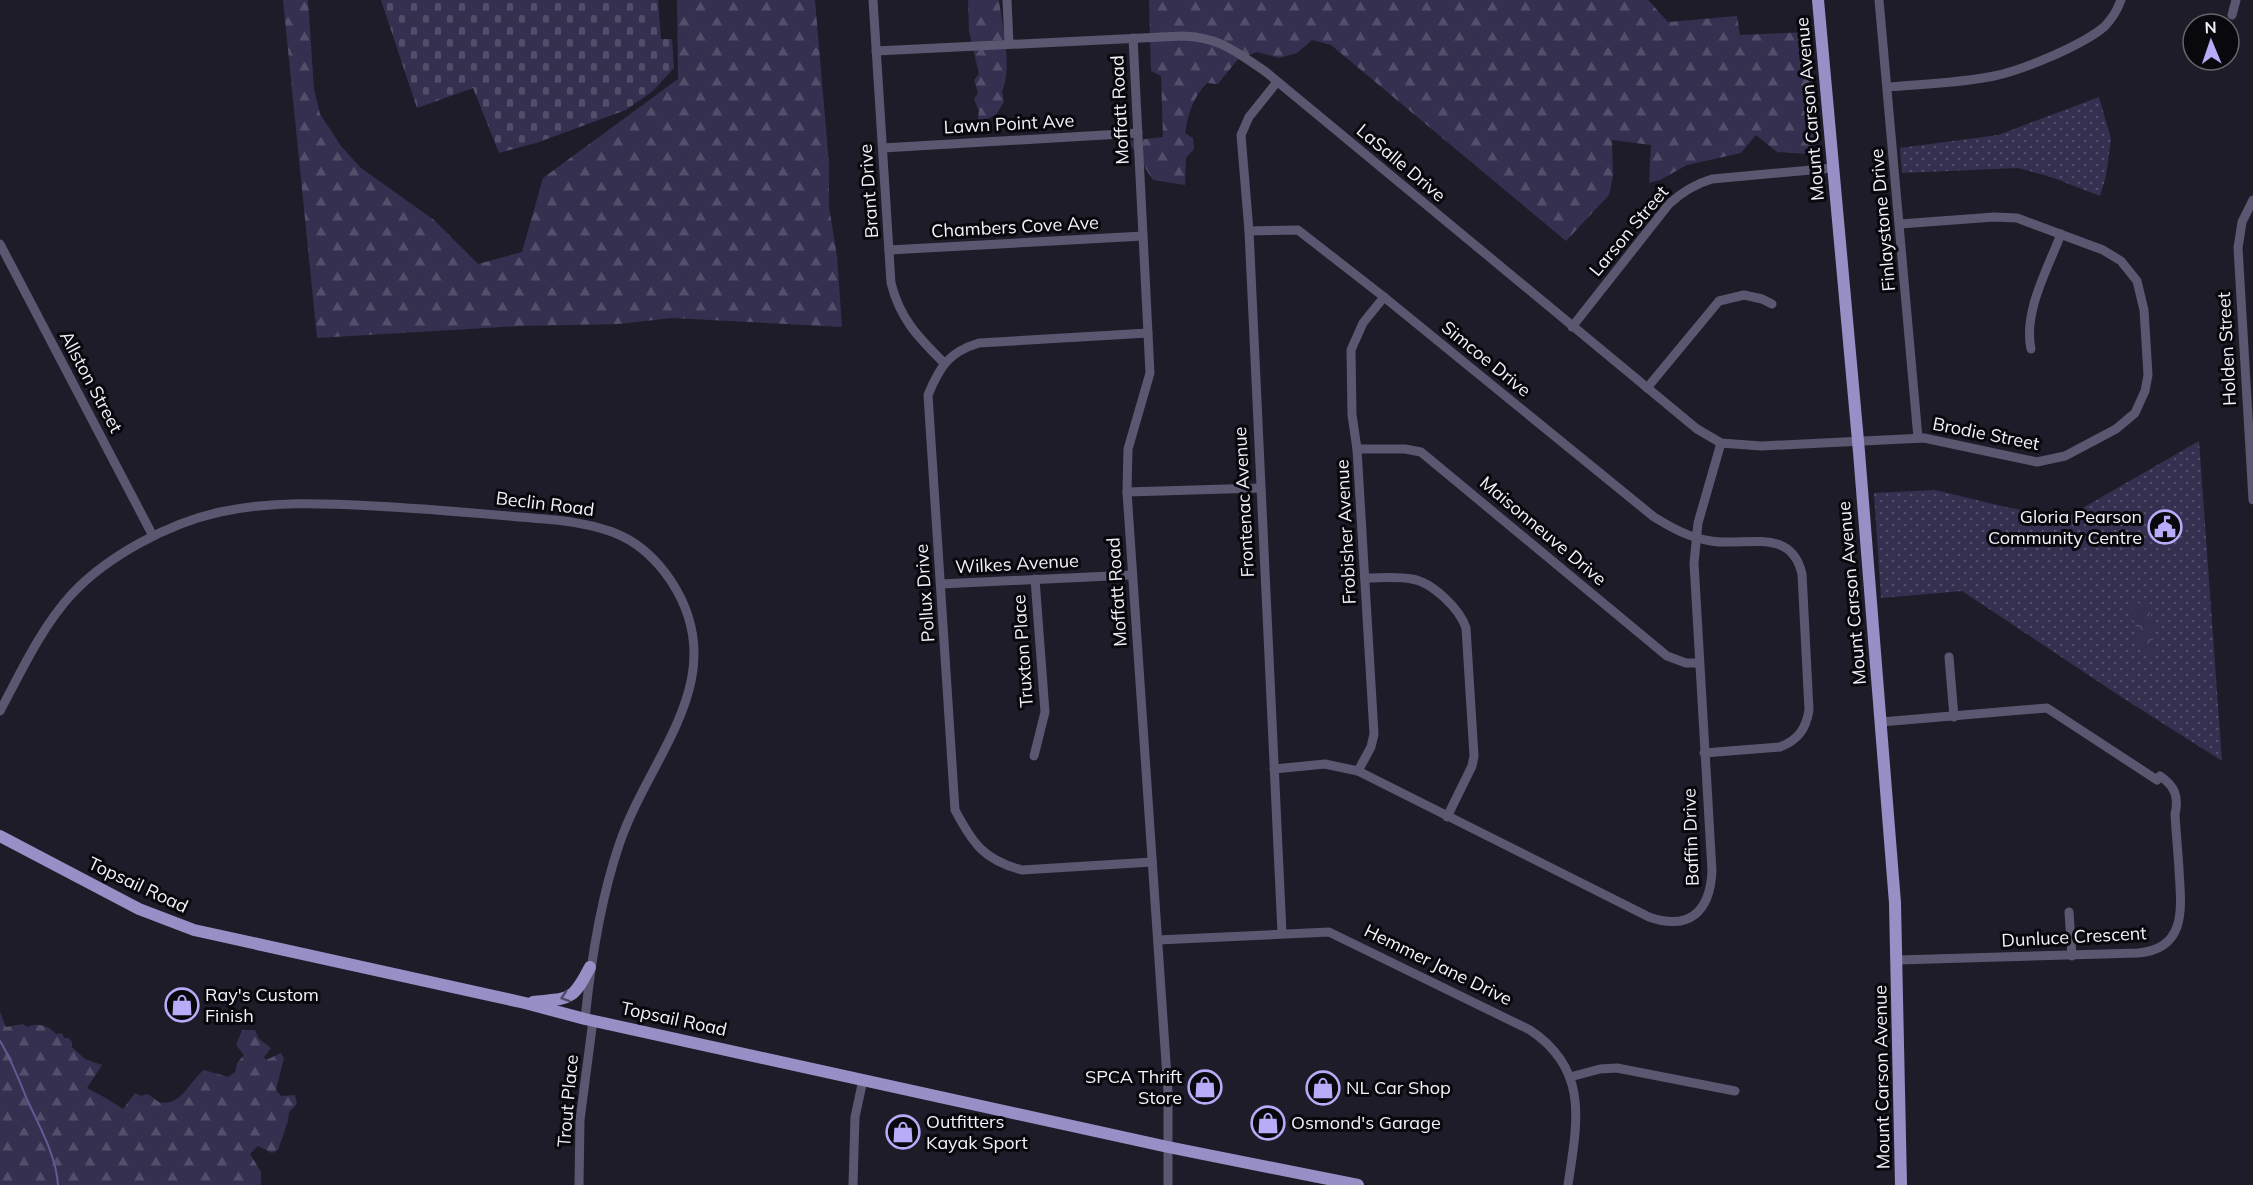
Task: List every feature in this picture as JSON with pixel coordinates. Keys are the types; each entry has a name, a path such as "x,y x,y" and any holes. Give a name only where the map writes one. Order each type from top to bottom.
{"main road":[{"name":"Mount Carson Avenue","path":"1818,0 1896,903 1901,1185"},
{"name":"Topsail Road","path":"0,836 139,909 194,930 1168,1147 1358,1185"},
{"path":"525,1003 567,999 579,987 590,967"}],"street":[{"name":"Brant Drive","path":"873,0 891,283 896,303 917,336 944,363"},
{"path":"1007,0 1009,44"},
{"name":"Finlaystone Drive","path":"1879,0 1918,438"},
{"path":"1888,87 1983,78 2012,71 2084,40 2114,16 2121,0"},
{"name":"LaSalle Drive","path":"876,51 1182,36 1201,36 1217,41 1266,72 1697,429 1721,443 1772,446 1857,442"},
{"name":"Moffatt Road","path":"1133,38 1150,373 1128,449 1127,492 1169,1123 1168,1185"},
{"name":"Frontenac Avenue","path":"1277,82 1249,117 1241,135 1249,231 1282,933"},
{"name":"Lawn Point Ave","path":"883,148 1138,133"},
{"name":"Larson Street","path":"1572,327 1669,204 1696,184 1712,179 1833,168"},
{"name":"Holden Street","path":"2253,200 2242,222 2238,248 2253,500"},
{"name":"Brodie Street","path":"1857,442 1918,438 1936,440 2029,462 2044,462 2066,456 2116,429 2135,412 2145,391 2148,375 2143,301 2137,281 2126,265 2110,253 2031,222 2009,217 1900,224"},
{"name":"Simcoe Drive","path":"1249,231 1298,230 1384,297 1654,517 1695,537 1723,543 1768,541 1778,543 1795,556 1802,574 1809,710 1804,729 1789,744 1769,749 1704,753"},
{"path":"2031,349 2029,332 2031,313 2061,234"},
{"name":"Chambers Cove Ave","path":"889,250 1143,236"},
{"name":"Allston Street","path":"0,244 153,536"},
{"path":"1647,388 1719,302 1743,295 1762,299 1772,304"},
{"name":"Frobisher Avenue","path":"1358,771 1371,747 1374,734 1357,449 1352,415 1351,350 1363,323 1384,297"},
{"name":"Pollux Drive","path":"1148,333 979,343 963,348 944,363 928,395 955,810 979,849 992,859 1022,870 1152,862"},
{"name":"Baffin Drive","path":"1274,769 1325,764 1358,771 1649,916 1673,923 1698,914 1712,884 1694,563 1695,537 1721,443"},
{"name":"Maisonneuve Drive","path":"1357,449 1405,448 1421,452 1667,656 1686,663 1699,663"},
{"path":"1127,492 1260,488"},
{"name":"Beclin Road","path":"0,711 36,645 63,605 74,593 105,567 153,536 203,517 245,508 292,504 381,506 585,523 614,531 639,546 660,565 676,588 693,629 695,648 693,676 684,707 633,809 619,845 604,900 590,967 589,1019"},
{"name":"Wilkes Avenue","path":"941,584 1131,575"},
{"path":"1365,578 1413,579 1426,584 1446,599 1462,618 1466,628 1474,756 1472,766 1447,817"},
{"name":"Truxton Place","path":"1034,756 1045,712 1035,579"},
{"path":"1949,657 1954,717"},
{"name":"Dunluce Crescent","path":"1881,722 2047,708 2157,780 2160,776 2170,785 2178,800 2175,814 2180,922 2162,946 2144,953 1898,960"},
{"path":"2069,912 2072,956"},
{"name":"Hemmer Jane Drive","path":"1158,940 1282,933 1335,934 1538,1035 1552,1048 1570,1077 1576,1100 1577,1117 1568,1185"},
{"name":"Trout Place","path":"579,1185 580,1120 589,1019"},
{"path":"1570,1077 1600,1069 1617,1068 1735,1091"},
{"path":"853,1185 855,1118 863,1080"}],"green space":[{"path":"283,0 308,0 314,89 320,114 341,146 361,168 434,220 478,264 522,252 543,178 678,79 677,0 815,0 829,164 829,207 837,256 842,327 672,318 618,324 519,326 317,338"},
{"path":"381,0 658,0 661,39 672,39 674,68 653,91 626,110 536,143 499,153 473,88 417,108"},
{"path":"968,0 999,0 1007,59 1007,71 1002,91 1004,102 996,115 977,123 979,111 974,99 978,93 974,80 979,74 969,31"},
{"path":"1149,0 1648,0 1668,22 1737,16 1740,35 1810,32 1818,140 1808,154 1777,152 1756,135 1741,153 1687,165 1660,180 1649,183 1651,145 1612,140 1613,176 1609,195 1566,241 1331,45 1312,40 1297,53 1279,58 1257,52 1238,59 1218,84 1207,83 1195,100 1186,126 1185,133 1193,138 1194,149 1186,158 1185,185 1153,180 1128,141 1163,137 1161,76 1151,71"},
{"path":"2099,97 2111,139 2106,176 2100,196 2051,177 2018,168 1902,173 1900,148 1998,135"},
{"path":"2199,441 2222,761 1962,591 1881,598 1874,493 1935,490 2010,508 2067,517"},
{"path":"2144,604 2151,614 2153,645 2160,651 2154,658 2137,639 2135,622 2130,618 2132,605"},
{"path":"0,1012 6,1027 23,1024 27,1027 39,1025 47,1027 56,1034 62,1033 64,1038 69,1038 72,1047 85,1059 102,1065 87,1088 123,1109 135,1093 141,1096 147,1094 159,1102 173,1101 204,1070 228,1077 235,1072 237,1063 244,1055 236,1045 242,1030 255,1030 259,1039 271,1048 264,1057 266,1060 281,1053 284,1058 276,1090 281,1096 295,1095 297,1104 289,1112 278,1150 272,1153 258,1146 250,1154 261,1172 261,1185 0,1185"}],"waterway":[{"path":"0,1041 46,1140 57,1173 58,1185"}],"place":[{"name":"Gloria Pearson Community Centre","path":"2165,527"},
{"name":"Ray's Custom Finish","path":"182,1005"},
{"name":"SPCA Thrift Store","path":"1205,1087"},
{"name":"NL Car Shop","path":"1323,1088"},
{"name":"Osmond's Garage","path":"1268,1123"},
{"name":"Outfitters Kayak Sport","path":"903,1132"}]}
